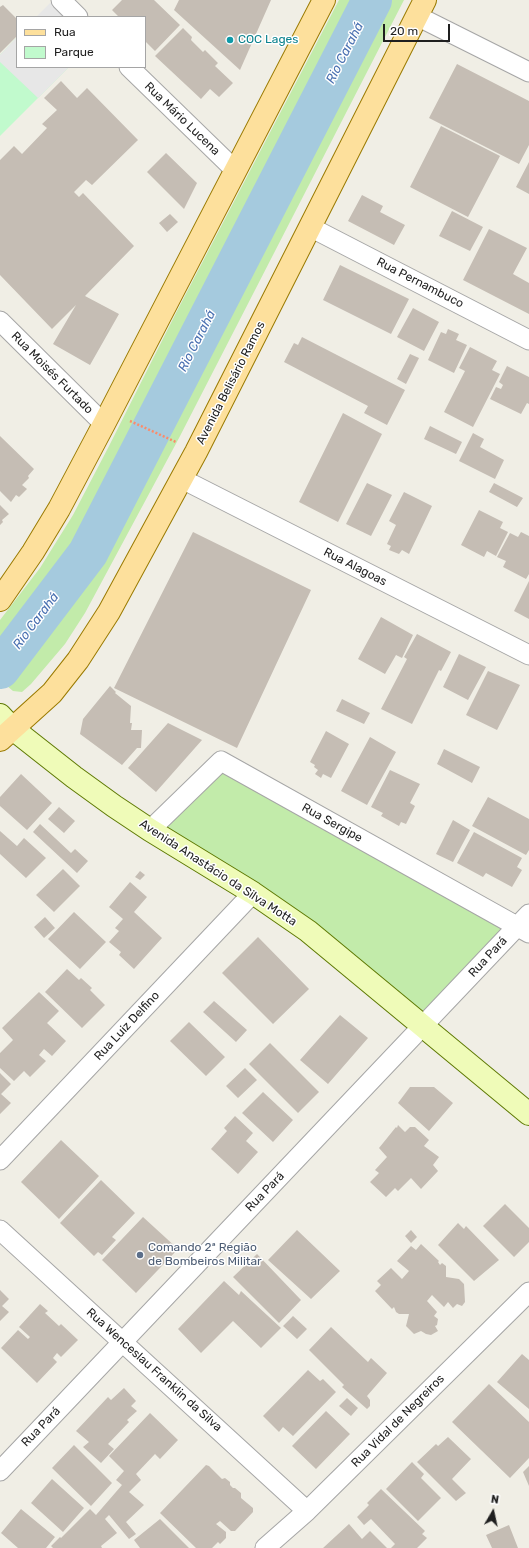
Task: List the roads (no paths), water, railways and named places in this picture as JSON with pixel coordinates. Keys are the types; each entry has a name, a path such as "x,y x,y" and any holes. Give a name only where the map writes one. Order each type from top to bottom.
{"main road":[{"path":"0,600 33,552 55,515 104,424 324,0"},
{"name":"Avenida Belisário Ramos","path":"4,728 52,693 78,660 109,612 182,479 421,8"},
{"name":"Avenida Anastácio da Silva Motta","path":"4,728 150,830 253,893 308,931 529,1114"}],"street":[{"path":"61,0 77,16"},
{"path":"421,8 529,72"},
{"name":"Rua Mário Lucena","path":"130,68 236,171"},
{"name":"Rua Pernambuco","path":"310,227 529,340"},
{"name":"Rua Moisés Furtado","path":"0,322 104,424"},
{"name":"Rua Alagoas","path":"182,479 529,655"},
{"name":"Rua Sergipe","path":"150,830 221,761 525,924"},
{"name":"Rua Luiz Delfino","path":"0,1160 253,893"},
{"name":"Rua Pará","path":"0,1471 423,1025 525,924"},
{"name":"Rua Wenceslau Franklin da Silva","path":"0,1230 307,1511"},
{"name":"Rua Vidal de Negreiros","path":"265,1548 307,1511 529,1292"}],"waterway":[{"name":"Rio Carahá","path":"0,669 88,553 372,0"}],"place":[{"name":"COC Lages","path":"230,40"},
{"name":"Comando 2ª Região de Bombeiros Militar","path":"140,1255"}]}
